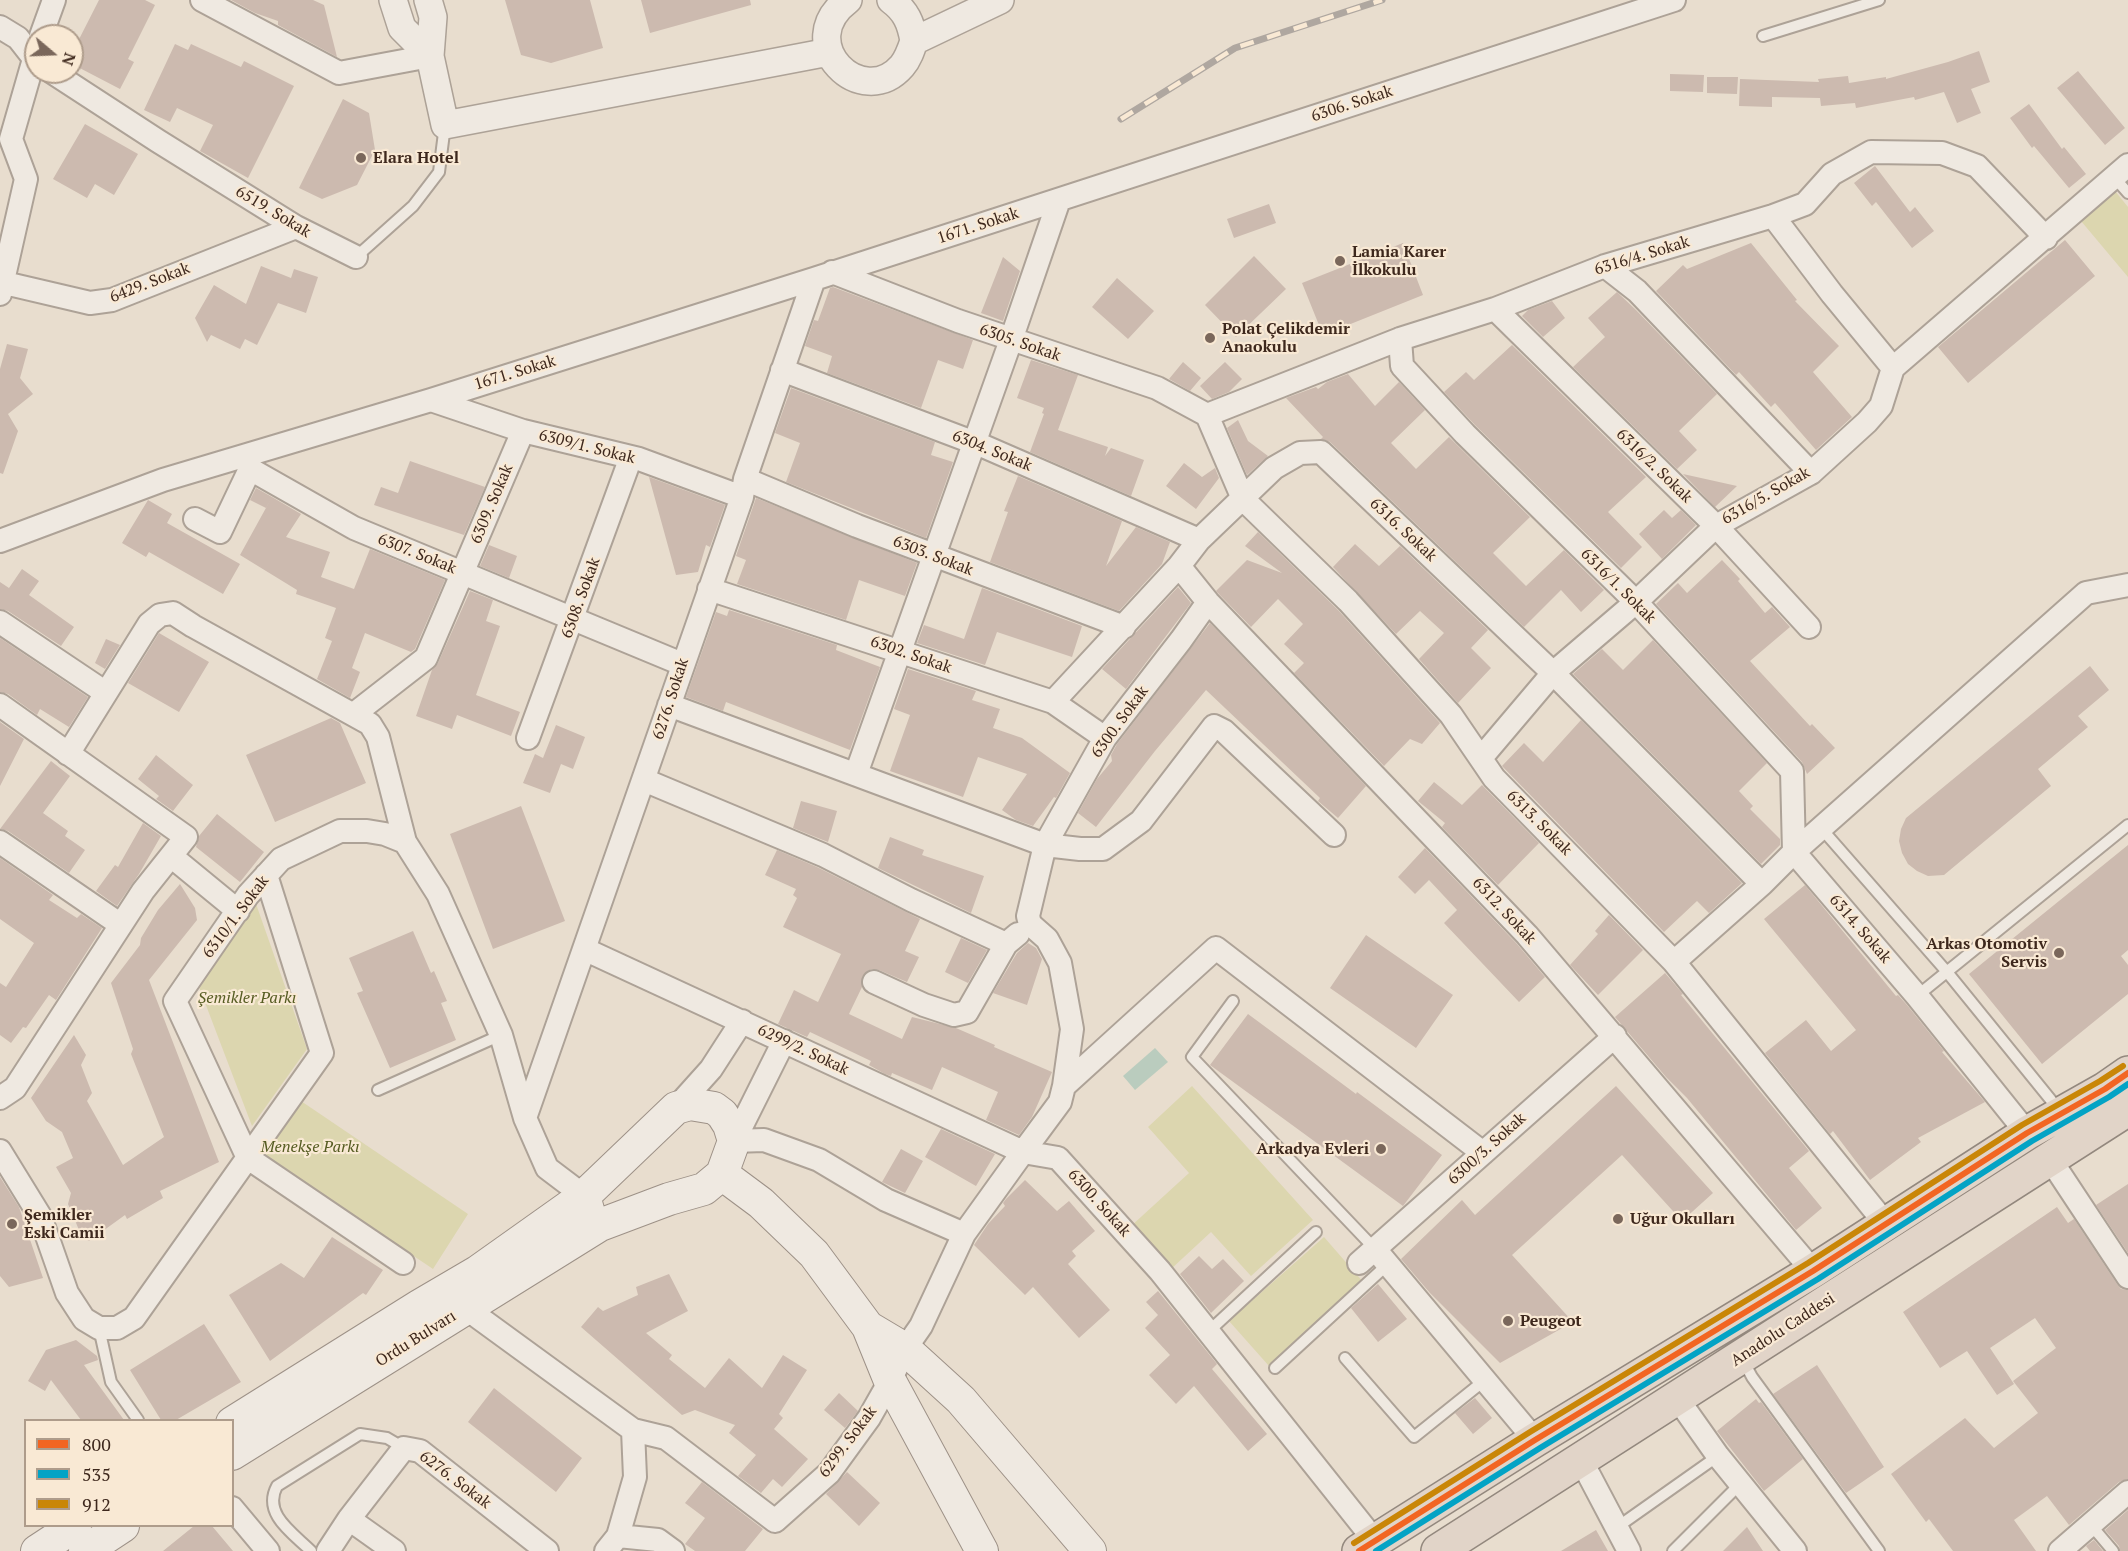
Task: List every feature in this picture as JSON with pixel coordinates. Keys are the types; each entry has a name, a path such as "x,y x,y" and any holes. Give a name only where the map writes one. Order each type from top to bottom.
{"highway":[{"name":"Anadolu Caddesi","path":"1367,1546 1535,1440 1814,1271 2026,1133 2105,1089 2128,1073"},
{"name":"Anadolu Caddesi","path":"1438,1551 2128,1109"}],"main road":[{"path":"676,1108 690,1104 714,1108 722,1114 729,1125 734,1141 722,1174 760,1203 814,1254 868,1327 890,1381 982,1551"},
{"name":"Ordu Bulvarı","path":"234,1423 477,1272 584,1196 676,1108"},
{"name":"Ordu Bulvarı","path":"234,1453 600,1225 669,1199 704,1189 722,1174"},
{"path":"584,1196 590,1217 600,1225"},
{"path":"868,1327 905,1349 962,1400 1090,1551"},
{"path":"37,1551 73,1527"},
{"path":"85,1551 121,1527"}],"street":[{"path":"45,24 54,0"},
{"path":"202,0 339,74 430,56"},
{"path":"393,0 402,28 430,56"},
{"path":"428,0 433,17 430,56 445,125 829,52"},
{"path":"848,0 832,10 826,33 829,52 840,70 865,81 879,80 891,75 902,66 914,41 1000,0"},
{"path":"891,0 908,16 914,41"},
{"name":"6306. Sokak","path":"1031,209 1674,0"},
{"path":"0,27 18,38 24,45"},
{"path":"1,286 9,209 26,179 6,136 25,84"},
{"name":"6519. Sokak","path":"70,84 296,228 356,257"},
{"name":"6316/4. Sokak","path":"1207,415 1400,339 1495,309 1605,266 1773,216 1805,204 1832,174 1871,152 1942,153 1977,166 2046,238"},
{"path":"1773,216 1832,294 1893,368 2046,238 2124,178"},
{"path":"856,774 1059,200"},
{"name":"1671. Sokak","path":"0,541 163,480 430,400 1031,209"},
{"name":"6429. Sokak","path":"1,286 90,303 112,300 296,228"},
{"path":"1605,266 1637,291 1811,473"},
{"name":"6305. Sokak","path":"824,275 1156,388 1207,415"},
{"name":"6276. Sokak","path":"525,1118 644,780 782,370 824,275"},
{"name":"6316/2. Sokak","path":"1495,309 1716,526 1809,627"},
{"name":"6316/1. Sokak","path":"1400,339 1402,366 1465,434 1636,602 1792,771 1794,852"},
{"name":"6316/5. Sokak","path":"1481,758 1553,673 1636,602 1716,526 1811,473 1867,422 1881,406 1893,368"},
{"name":"6304. Sokak","path":"782,370 974,443 1199,540"},
{"name":"6309/1. Sokak","path":"430,400 523,431 631,457 743,488"},
{"name":"6313. Sokak","path":"1207,415 1243,499 1348,601 1451,715 1494,778 1674,962 1886,1223"},
{"name":"6309. Sokak","path":"354,714 426,658 523,431"},
{"name":"6316. Sokak","path":"1053,702 1179,566 1199,540 1274,468 1300,453 1321,452 1553,673 1762,884"},
{"name":"6308. Sokak","path":"528,738 631,457"},
{"name":"6307. Sokak","path":"195,519 220,532 250,469 354,528 682,664"},
{"name":"6303. Sokak","path":"743,488 1124,627"},
{"name":"6312. Sokak","path":"1179,566 1208,602 1527,935 1814,1271"},
{"path":"1674,962 1762,884 1794,852 2086,593 2128,585"},
{"name":"6302. Sokak","path":"708,589 1053,702 1105,738"},
{"name":"6300. Sokak","path":"1030,924 1028,916 1045,844 1105,738 1208,602"},
{"path":"68,753 149,624 160,615 173,613 370,724 378,737 405,842 438,894 501,1035 525,1118 547,1168 584,1196"},
{"path":"0,622 106,693"},
{"path":"0,705 186,837 143,891 15,1088 0,1098"},
{"path":"669,705 1045,844 1080,849 1103,849 1140,821 1214,726 1224,730 1334,835"},
{"path":"644,780 823,855 911,900 1006,944"},
{"name":"6310/1. Sokak","path":"248,1158 175,1001 248,895 281,859 340,831 376,833 405,842"},
{"path":"0,842 121,925"},
{"name":"6314. Sokak","path":"1794,852 1917,996 2026,1133"},
{"path":"171,856 238,911"},
{"path":"0,1151 40,1216 67,1293 84,1319 99,1328 117,1328 135,1318 322,1053 266,875"},
{"path":"874,982 924,1005 954,1015 967,1012 1006,944 1030,924 1047,939 1060,963 1072,1029 1060,1102 1023,1152"},
{"path":"1064,1086 1216,948 1483,1153"},
{"name":"6299/2. Sokak","path":"584,949 1023,1152"},
{"name":"Ordu Bulvarı","path":"676,1108 711,1069 742,1021"},
{"name":"6300/3. Sokak","path":"1374,1258 1483,1153 1615,1036"},
{"path":"784,1041 734,1141 764,1140 819,1160 886,1200 964,1234"},
{"name":"6300. Sokak","path":"1023,1152 1058,1158 1160,1270 1209,1332 1367,1546"},
{"name":"6299. Sokak","path":"467,1309 633,1430 666,1438 776,1521 829,1473 869,1418 905,1349 921,1326 964,1234 1023,1152"},
{"path":"248,1158 403,1263"},
{"path":"2050,1159 2128,1277"},
{"path":"1374,1258 1485,1380 1535,1440"},
{"path":"1677,1398 1718,1456 1795,1551"},
{"path":"633,1430 635,1477 612,1543 665,1545"},
{"name":"6276. Sokak","path":"328,1551 349,1519 404,1448 420,1451 547,1551"},
{"path":"1581,1460 1629,1551"},
{"path":"2060,1551 2128,1492"},
{"path":"234,1510 268,1551"},
{"path":"349,1519 394,1551"}],"lane":[{"path":"1763,36 1880,0"},
{"name":"6519. Sokak","path":"356,257 413,206 439,172 445,125"},
{"path":"1917,996 2128,825"},
{"path":"1821,828 1947,972 2062,1114"},
{"path":"1233,1001 1192,1057 1374,1258 1275,1368"},
{"path":"378,1090 501,1035"},
{"path":"1209,1332 1316,1232"},
{"path":"99,1328 111,1382 137,1419"},
{"path":"1741,1357 1752,1377 1878,1551"},
{"path":"1345,1358 1414,1437 1485,1380"},
{"path":"311,1551 276,1514 272,1501 278,1486 360,1434 387,1438 404,1448"},
{"path":"1616,1528 1718,1456"},
{"path":"1672,1551 1740,1484"},
{"path":"2091,1525 2113,1551"}],"green space":[{"path":"2115,191 2128,207 2128,277 2081,221"},
{"name":"Şemikler Parkı","path":"255,901 307,1049 252,1126 196,979"},
{"path":"1192,1086 1313,1220 1251,1276 1211,1232 1170,1270 1130,1227 1189,1173 1148,1127"},
{"name":"Menekşe Parkı","path":"298,1099 468,1214 433,1269 259,1152"},
{"path":"1324,1237 1364,1283 1269,1366 1229,1321"}],"shaded area":[{"path":"1155,1048 1168,1062 1135,1090 1123,1076"}],"building":[{"path":"99,0 145,0 155,5 128,59 134,62 120,89 84,70 84,29"},
{"path":"231,0 313,0 324,5 337,57 278,25 278,21 255,13"},
{"path":"505,0 590,0 603,48 551,63 521,55"},
{"path":"641,0 750,0 751,5 650,33"},
{"path":"175,44 188,50 191,44 241,67 244,61 294,86 248,178 200,151 213,125 177,108 170,122 144,110"},
{"path":"1979,51 1990,82 1971,89 1981,113 1957,123 1944,92 1915,100 1914,97 1856,108 1855,103 1821,106 1820,98 1772,97 1772,107 1739,106 1740,79 1819,82 1818,79 1848,76 1849,83 1886,77 1886,79"},
{"path":"2078,71 2125,128 2105,145 2057,88"},
{"path":"1670,74 1704,75 1703,92 1670,91"},
{"path":"1707,77 1738,77 1737,94 1707,93"},
{"path":"343,99 369,113 375,150 357,185 322,199 299,188"},
{"path":"2029,104 2062,149 2064,147 2086,174 2069,188 2034,146 2032,148 2010,118"},
{"path":"85,124 138,154 114,195 95,184 87,198 53,179"},
{"path":"1875,166 1910,212 1915,207 1934,231 1912,248 1876,202 1872,206 1854,183"},
{"path":"1269,204 1276,223 1234,238 1227,219"},
{"path":"2065,240 2095,276 1968,383 1938,347"},
{"name":"Lamia Karer İlkokulu","path":"1403,243 1423,295 1323,335 1302,283"},
{"path":"1751,243 1797,300 1795,301 1839,346 1813,372 1852,417 1816,450 1775,403 1771,407 1739,372 1736,375 1656,291 1683,265 1687,269"},
{"name":"Polat Çelikdemir Anaokulu","path":"1254,256 1286,289 1236,337 1205,305"},
{"path":"1003,257 1020,271 1003,321 981,313"},
{"path":"261,266 291,278 294,269 318,277 306,313 278,303 257,345 245,339 240,349 211,335 207,342 195,318 214,285 246,304"},
{"path":"1117,278 1154,311 1128,339 1092,307"},
{"path":"833,287 973,340 963,369 938,360 921,408 827,373 832,356 805,346 814,320 818,321 830,288"},
{"path":"1617,292 1717,394 1679,431 1697,450 1677,469 1573,367 1605,337 1588,318"},
{"path":"1552,301 1565,318 1543,337 1522,316 1528,310"},
{"path":"7,344 28,349 20,378 33,394 8,414 18,431 3,474 0,473 0,369"},
{"path":"1512,345 1646,477 1608,512 1642,547 1621,568 1444,392 1466,372 1474,380"},
{"path":"1031,360 1078,375 1058,430 1108,447 1105,456 1111,448 1144,460 1131,496 1030,452 1044,414 1042,413 1044,408 1017,398"},
{"path":"1183,362 1201,378 1190,391 1169,379"},
{"path":"1225,362 1242,379 1229,392 1212,399 1200,386"},
{"path":"1348,374 1375,406 1399,382 1425,410 1391,443 1416,469 1449,437 1530,517 1493,553 1526,586 1564,550 1604,590 1581,612 1561,590 1524,627 1330,442 1321,439 1323,437 1286,398 1316,387 1318,389 1327,382"},
{"path":"791,388 935,442 931,455 953,462 926,538 786,482 800,443 775,433"},
{"path":"1238,420 1248,441 1268,456 1247,475 1227,428"},
{"path":"410,461 485,487 464,535 374,505 381,487 398,493"},
{"path":"1184,463 1202,477 1215,468 1219,478 1196,509 1166,486"},
{"path":"1683,474 1737,486 1715,507"},
{"path":"1018,476 1122,521 1106,566 1136,527 1170,542 1162,564 1119,611 990,562 1008,512 1004,511"},
{"path":"649,477 725,505 710,547 706,545 698,572 676,575"},
{"path":"256,488 272,497 266,508 250,500"},
{"path":"272,497 301,514 286,537 330,552 321,577 354,589 370,549 445,580 415,649 411,652 365,633 352,668 360,672 350,698 317,679 332,641 325,638 336,608 296,594 297,590 240,555"},
{"path":"756,498 917,563 905,596 859,580 846,620 737,584 746,560 736,556"},
{"path":"148,500 172,514 167,523 240,564 223,594 149,552 146,557 122,543"},
{"path":"1664,510 1672,518 1681,510 1696,525 1662,559 1639,534"},
{"path":"1258,532 1338,610 1440,723 1422,744 1410,739 1384,766 1294,673 1304,663 1284,644 1303,624 1278,599 1251,627 1216,591 1247,560 1282,573 1245,546"},
{"path":"1355,544 1379,566 1400,546 1488,630 1471,648 1491,668 1458,703 1419,659 1444,633 1420,611 1396,634 1333,567"},
{"path":"489,545 517,556 509,578 480,566"},
{"path":"1722,560 1740,579 1738,581 1765,613 1772,607 1790,627 1750,661 1810,726 1812,724 1835,748 1807,774 1802,762 1656,604 1678,583 1687,593"},
{"path":"22,569 39,581 29,595 74,627 61,646 8,611 0,609 0,582 9,588"},
{"path":"1178,587 1191,603 1126,689 1102,669"},
{"path":"982,588 1082,626 1072,657 997,632 985,665 917,643 924,625 964,639"},
{"path":"470,591 493,600 486,621 500,626 476,695 520,712 511,736 457,715 452,729 416,716 432,670 438,663"},
{"path":"729,610 837,645 836,650 880,667 850,750 726,702 723,711 686,697 716,612 727,616"},
{"path":"1210,623 1366,786 1338,818 1318,801 1320,798 1206,690 1096,827 1078,813 1097,779 1112,761 1111,755 1117,744"},
{"path":"159,633 209,662 179,712 128,683"},
{"path":"0,638 88,697 69,727 40,709 37,715 8,694 0,692"},
{"path":"106,639 120,645 105,669 95,663"},
{"path":"1653,640 1767,763 1739,791 1753,806 1750,809 1780,839 1780,845 1761,864 1573,674 1602,649 1623,670"},
{"path":"2090,666 2109,690 2078,716 2088,727 2038,769 2051,786 1944,875 1928,876 1908,864 1899,841 1906,818"},
{"path":"908,669 976,691 972,700 1000,709 993,728 1022,738 1070,773 1056,798 1054,797 1033,826 1016,820 1002,810 1027,774 978,757 963,797 890,771 910,715 894,709"},
{"path":"331,718 340,723 366,783 275,822 246,755"},
{"path":"1581,720 1742,883 1709,913 1697,901 1664,932 1502,766 1524,743 1543,762"},
{"path":"0,722 24,739 0,786"},
{"path":"556,725 585,737 573,769 561,764 550,793 523,783 535,754 543,758"},
{"path":"156,755 193,785 173,811 156,799 159,796 138,779"},
{"path":"51,761 70,776 43,813 68,831 65,836 85,850 69,873 8,831 0,829"},
{"path":"1434,782 1462,805 1482,785 1539,843 1498,885 1442,827 1445,823 1418,801"},
{"path":"801,801 837,811 828,842 793,828"},
{"path":"521,806 565,921 493,949 450,834"},
{"path":"217,814 264,852 240,882 196,847 199,836"},
{"path":"143,823 161,836 117,906 96,891 115,865 118,867"},
{"path":"890,837 924,850 922,855 984,876 971,913 878,868"},
{"name":"Arkas Otomotiv Servis","path":"2128,845 2128,950 2121,956 2128,965 2128,994 2042,1064 1969,974"},
{"path":"1425,848 1517,944 1545,977 1519,1002 1444,923 1457,910 1429,880 1415,894 1398,877"},
{"path":"777,850 817,867 920,919 905,951 919,957 907,982 879,970 867,971 862,977 862,987 849,1014 902,1039 912,1017 956,1028 1052,1072 1032,1117 1019,1135 986,1120 998,1092 942,1067 932,1090 892,1073 891,1076 885,1074 869,1065 871,1061 810,1032 807,1037 778,1024 794,990 818,1002 841,954 783,927 797,898 793,895 796,889 765,875"},
{"path":"0,858 53,895 49,900 77,918 81,914 102,928 56,1000 49,995 26,1028 23,1027 11,1043 0,1035 0,983 6,987 34,943 0,919"},
{"path":"180,884 195,908 197,920 149,980 219,1162 160,1191 163,1198 127,1219 125,1215 89,1241 82,1237 68,1204 71,1193 56,1167 73,1158 62,1132 46,1121 31,1098 74,1035 86,1055 81,1065 92,1093 87,1101 123,1165 164,1137 131,1054 133,1049 111,983 140,945 141,938 158,910"},
{"path":"1805,885 1896,996 1898,995 1907,1005 1944,1051 1942,1052 1985,1102 1918,1138 1921,1142 1870,1180 1833,1131 1830,1134 1765,1053 1806,1020 1831,1051 1856,1030 1764,919"},
{"path":"1609,915 1643,950 1598,995 1570,965 1598,934 1595,931"},
{"path":"413,931 431,973 434,971 447,1001 441,1003 456,1040 390,1068 357,993 363,991 349,958"},
{"path":"1366,935 1453,995 1416,1048 1330,988"},
{"path":"961,938 987,950 968,983 945,972"},
{"path":"1028,943 1036,948 1042,959 1027,1005 993,993 1017,953"},
{"path":"1665,973 1809,1151 1789,1168 1822,1208 1796,1230 1687,1098 1615,1017"},
{"path":"1248,1014 1442,1155 1403,1206 1210,1065"},
{"path":"1616,1086 1713,1193 1682,1221 1622,1155 1512,1255 1573,1322 1500,1363 1430,1293 1401,1259 1462,1200 1475,1215"},
{"path":"941,1129 995,1154 976,1186 925,1157"},
{"path":"901,1149 923,1161 905,1193 882,1182"},
{"name":"Şemikler Eski Camii","path":"0,1177 19,1207 43,1278 9,1287 0,1276"},
{"path":"1025,1180 1057,1211 1069,1201 1095,1231 1072,1251 1076,1256 1068,1264 1110,1310 1079,1338 1033,1287 1025,1295 974,1245 988,1224 1005,1206 1003,1203 1006,1199"},
{"path":"2128,1184 2128,1253 2096,1205"},
{"path":"2057,1207 2068,1223 2074,1219 2117,1284 2121,1289 2128,1290 2128,1479 2119,1482 2069,1525 2047,1496 2014,1520 2036,1551 1953,1551 1929,1519 1926,1522 1891,1474 1965,1418 1994,1448 2038,1413 2013,1381 2056,1348 2035,1318 1990,1348 2014,1384 1997,1395 1967,1351 1940,1368 1903,1312"},
{"path":"332,1237 383,1270 366,1295 363,1293 270,1361 229,1295 281,1263 304,1278"},
{"path":"1199,1256 1212,1269 1223,1259 1244,1281 1211,1313 1180,1274"},
{"path":"669,1274 688,1311 646,1333 672,1355 669,1359 705,1388 729,1358 762,1388 783,1355 807,1370 779,1414 783,1418 774,1429 808,1459 782,1487 773,1479 761,1493 738,1476 756,1455 729,1433 735,1425 695,1410 682,1415 581,1327 598,1307 603,1311 638,1295 636,1287"},
{"path":"1378,1284 1407,1319 1378,1342 1351,1308"},
{"path":"1158,1291 1217,1364 1212,1369 1267,1434 1248,1451 1194,1386 1176,1404 1149,1375 1170,1355 1145,1328 1158,1315 1146,1302"},
{"path":"204,1324 241,1382 178,1419 160,1419 130,1370"},
{"path":"76,1340 97,1356 98,1360 84,1365 123,1419 80,1419 51,1380 45,1391 28,1381 46,1350"},
{"path":"1817,1365 1884,1467 1846,1493 1773,1394"},
{"path":"494,1388 582,1458 556,1492 468,1422"},
{"path":"839,1393 858,1411 845,1428 824,1410"},
{"path":"1475,1398 1492,1418 1473,1434 1455,1413"},
{"path":"1756,1399 1759,1403 1761,1402 1803,1459 1764,1491 1717,1431"},
{"path":"847,1472 880,1503 859,1526 826,1494"},
{"path":"702,1482 763,1529 745,1551 695,1551 685,1544 705,1518 685,1503"},
{"path":"2128,1510 2128,1551 2120,1551 2119,1546 2105,1530"},
{"path":"193,1527 213,1527 233,1551 163,1551"},
{"path":"1747,1527 1763,1551 1723,1551"},
{"path":"1596,1530 1608,1551 1561,1551"},
{"path":"2094,1540 2103,1551 2090,1551 2086,1546"}],"railway":[{"path":"1121,119 1235,48 1382,0"}],"transit line":[{"name":"912","path":"1354,1543 1530,1432 1808,1263 2022,1125 2123,1066"},
{"name":"800","path":"1359,1551 1535,1440 1813,1271 2027,1133 2105,1089 2128,1073"},
{"name":"535","path":"1376,1551 1818,1279 2032,1141 2128,1084"}],"place":[{"name":"Elara Hotel","path":"361,158"},
{"name":"Lamia Karer İlkokulu","path":"1340,261"},
{"name":"Polat Çelikdemir Anaokulu","path":"1210,338"},
{"name":"Arkas Otomotiv Servis","path":"2059,953"},
{"name":"Arkadya Evleri","path":"1381,1149"},
{"name":"Uğur Okulları","path":"1618,1219"},
{"name":"Şemikler Eski Camii","path":"12,1224"},
{"name":"Peugeot","path":"1508,1321"}]}
